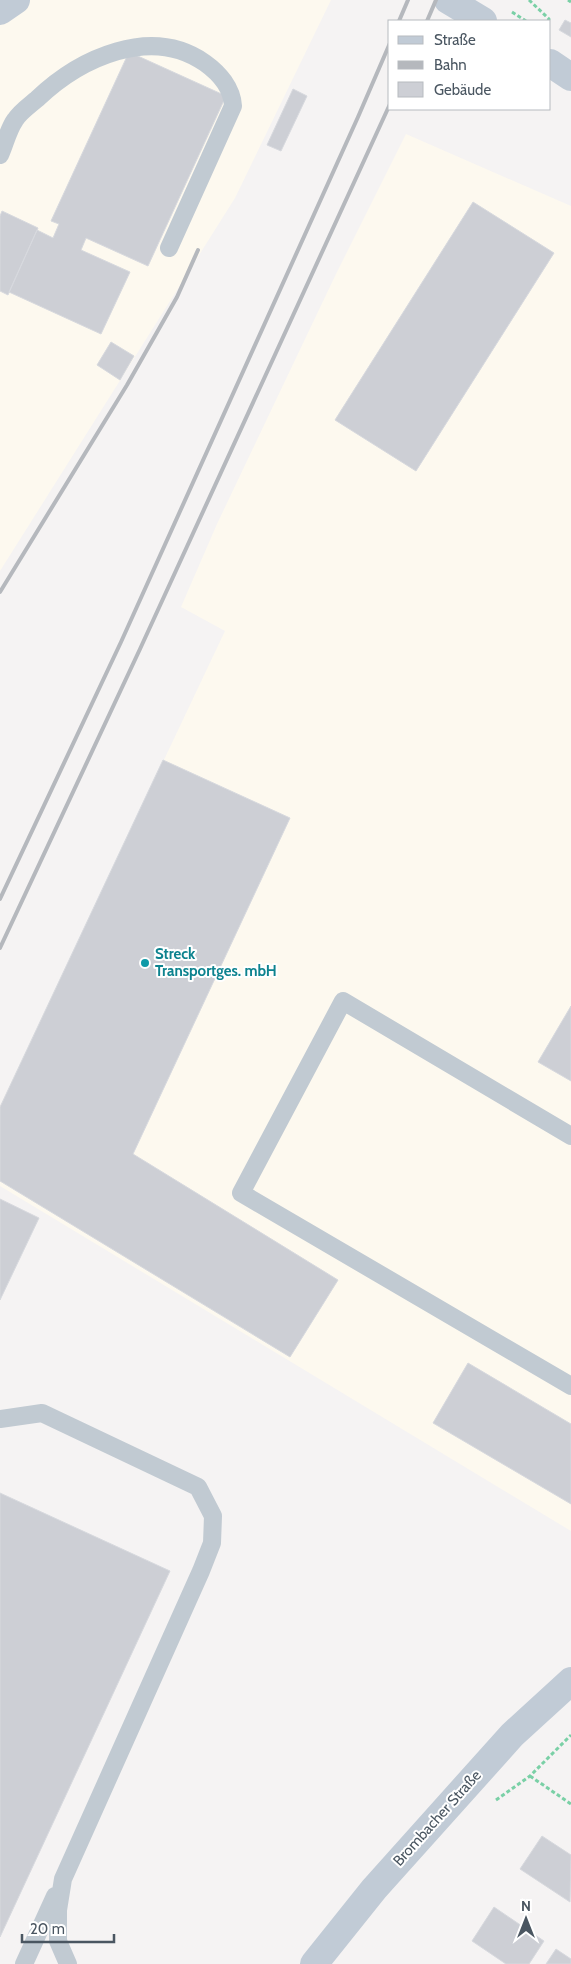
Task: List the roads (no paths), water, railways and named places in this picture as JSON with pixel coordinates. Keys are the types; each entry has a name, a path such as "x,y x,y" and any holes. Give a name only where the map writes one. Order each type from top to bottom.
{"main road":[{"path":"0,11 16,0"},
{"path":"448,0 494,14"},
{"path":"551,64 571,76"},
{"name":"Brombacher Straße","path":"314,1964 374,1888 512,1735 571,1681"}],"lane":[{"path":"0,155 15,119 48,88 86,62 131,47 168,46 195,56 210,67 228,86 233,106 169,248"},
{"path":"571,1136 343,1000 241,1193 571,1386"},
{"path":"0,1419 42,1413 198,1487 213,1516 212,1542 201,1571 24,1964"},
{"path":"63,1879 58,1910 58,1941 68,1964"}],"railway":[{"path":"399,20 408,0"},
{"path":"427,20 436,0"},
{"path":"0,899 121,642 388,48"},
{"path":"0,948 140,649 388,108"},
{"path":"0,592 127,385 177,297 198,250"}],"place":[{"name":"Streck Transportges. mbH","path":"145,963"}]}
